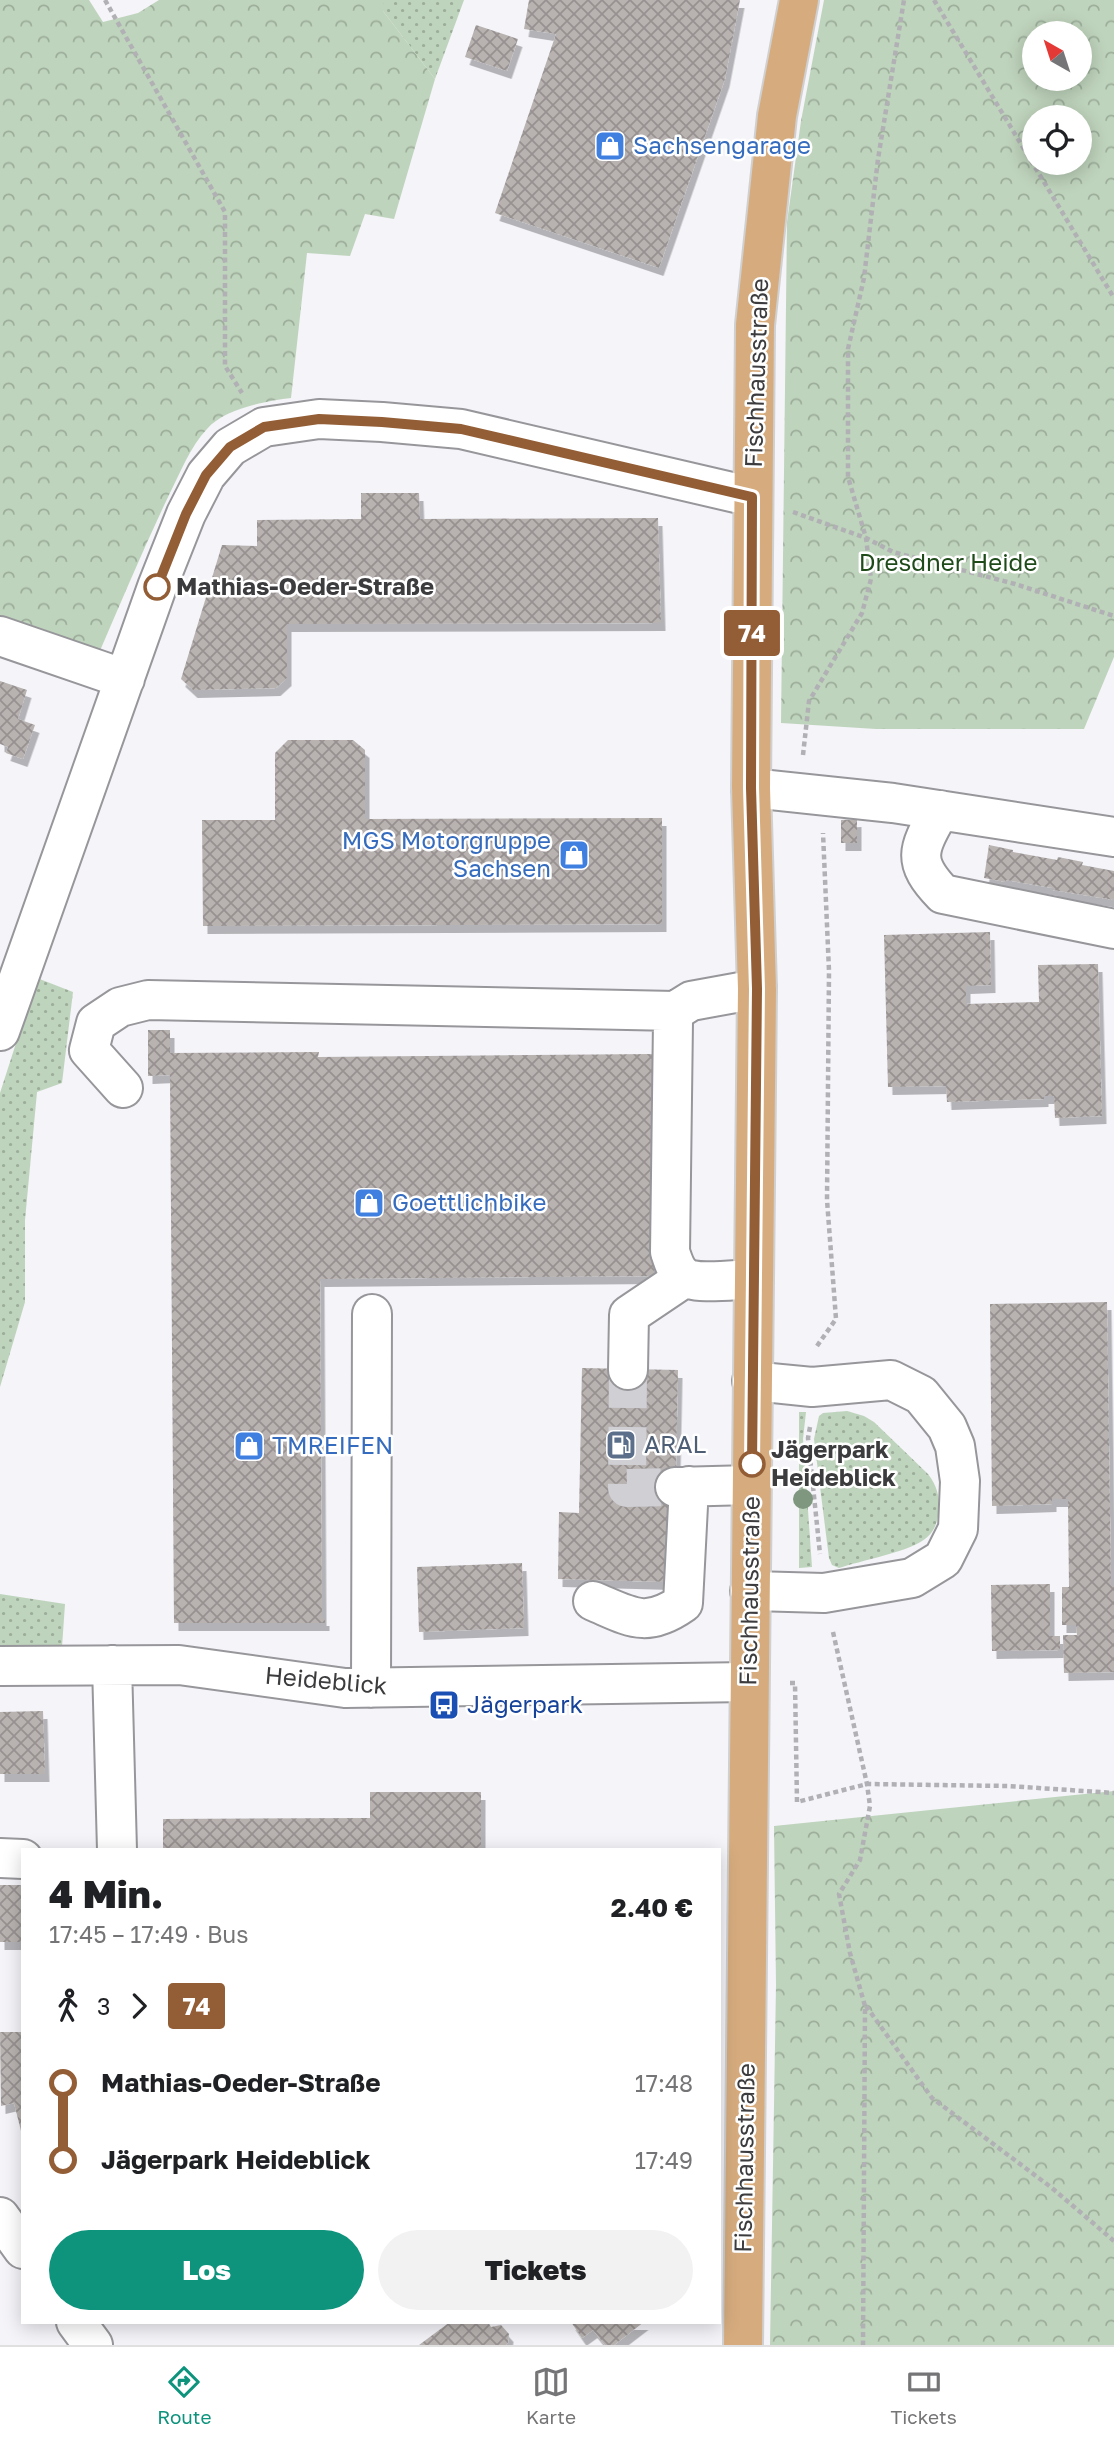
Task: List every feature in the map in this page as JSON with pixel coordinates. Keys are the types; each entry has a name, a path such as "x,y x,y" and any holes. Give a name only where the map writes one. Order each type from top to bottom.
{"main road":[{"name":"Fischhausstraße","path":"743,2345 757,989 751,788 755,325 777,116 799,0"}],"street":[{"path":"0,1031 177,538 206,475 230,447 264,427 319,419 461,429 752,497"},
{"path":"0,636 125,679"},
{"path":"751,788 893,803 1114,837"},
{"path":"940,810 923,840 921,861 926,877 943,894 1114,929"},
{"path":"123,1088 89,1050 96,1023 120,1007 148,999 675,1011 691,1001 757,989"},
{"path":"675,1011 670,1252 676,1268 684,1278 696,1281 754,1279"},
{"path":"628,1370 629,1315 684,1278"},
{"path":"371,1688 372,1314"},
{"path":"750,1591 824,1593 912,1578 943,1559 958,1530 960,1481 955,1446 947,1427 920,1395 891,1380 812,1387 752,1381"},
{"path":"593,1601 637,1619 667,1614 683,1603 682,1487 751,1485"},
{"path":"113,1665 117,1848"},
{"name":"Heideblick","path":"0,1666 179,1665 345,1688 749,1682"},
{"path":"0,1858 21,1859"}],"path":[{"path":"105,0 225,212 225,366 264,427"},
{"path":"802,763 809,701 862,613 871,579 866,538 848,477 848,349 864,278 878,159 904,0"},
{"path":"934,0 1114,298"},
{"path":"752,497 866,538 893,552 1015,584 1114,616"},
{"path":"749,1682 795,1683 797,1802 867,1784 1009,1786 1114,1793"},
{"path":"865,2006 932,2098 1052,2188 1114,2241"}],"green space":[{"path":"0,0 89,0 103,22 138,13 159,0 383,0 383,11 435,79 394,219 365,214 350,256 307,253 291,398 234,411 214,422 201,436 186,460 160,515 99,653 0,619"},
{"path":"383,0 464,0 435,79 383,11"},
{"name":"Dresdner Heide","path":"824,0 1114,0 1114,657 1084,729 876,729 781,723 787,222 801,121"},
{"path":"37,978 73,992 62,1083 37,1092 25,1220 25,1302 0,1387 0,1093"},
{"path":"847,1411 874,1422 928,1474 937,1490 939,1509 935,1527 922,1541 894,1553 839,1568 832,1565 829,1558 814,1439 819,1416 823,1413"},
{"path":"799,1412 806,1412 803,1439 812,1567 799,1568"},
{"path":"0,1594 65,1604 62,1647 0,1647"},
{"path":"1114,1791 1114,2345 770,2345 776,1985 774,1826"}],"building":[{"name":"Sachsengarage","path":"529,0 740,0 725,79 659,268 495,213 556,34 524,29"},
{"path":"476,25 518,39 507,71 465,57"},
{"path":"361,493 419,493 420,519 658,518 661,623 287,624 287,678 276,688 193,690 181,679 222,545 257,546 257,520 361,519"},
{"path":"0,681 27,690 18,719 35,725 23,759 6,753 8,747 0,744"},
{"path":"288,740 353,740 365,750 365,819 662,818 662,924 203,926 202,820 275,820 275,753"},
{"path":"857,819 857,843 841,843 841,820"},
{"path":"989,845 1057,860 1058,857 1083,862 1082,865 1114,871 1114,900 984,878"},
{"path":"990,932 991,985 966,986 966,1004 1039,1002 1038,965 1098,964 1102,1116 1055,1118 1054,1096 1044,1096 1044,1099 947,1102 946,1086 888,1087 884,935"},
{"path":"148,1030 170,1030 170,1053 319,1052 318,1057 653,1054 654,1276 320,1279 322,1618 325,1618 325,1623 174,1623 170,1075 148,1076"},
{"path":"1107,1302 1114,1672 1064,1673 1063,1635 1077,1635 1076,1625 1062,1625 1062,1587 1069,1587 1068,1499 1052,1499 1052,1504 992,1506 990,1304"},
{"path":"582,1368 678,1370 675,1514 668,1582 558,1579 559,1512 579,1513"},
{"path":"522,1563 524,1628 419,1632 417,1567"},
{"path":"1050,1584 1050,1636 1060,1636 1060,1650 992,1651 991,1585"},
{"path":"43,1711 45,1774 0,1774 0,1712"},
{"path":"370,1792 481,1792 481,1848 163,1848 163,1819 370,1818"},
{"path":"0,1885 21,1885 21,1942 0,1942"},
{"path":"0,2032 21,2032 21,2131 14,2103 1,2106"},
{"path":"447,2324 489,2324 491,2327 501,2325 509,2334 506,2345 419,2345"},
{"path":"572,2324 641,2324 614,2345 605,2345 593,2330 582,2338"}],"tunnel":[{"path":"628,1370 627,1488 675,1487"}],"bus line":[{"name":"74","path":"157,587 186,514 206,475 230,447 264,427 319,419 461,429 752,497 751,788 757,989 752,1464"}],"place":[{"name":"Sachsengarage","path":"610,146"},
{"name":"Mathias-Oeder-Straße","path":"157,587"},
{"name":"MGS Motorgruppe Sachsen","path":"574,855"},
{"name":"Goettlichbike","path":"369,1203"},
{"name":"ARAL","path":"621,1445"},
{"name":"TMREIFEN","path":"249,1446"},
{"name":"Jägerpark Heideblick","path":"752,1464"},
{"name":"Jägerpark","path":"444,1705"}]}
